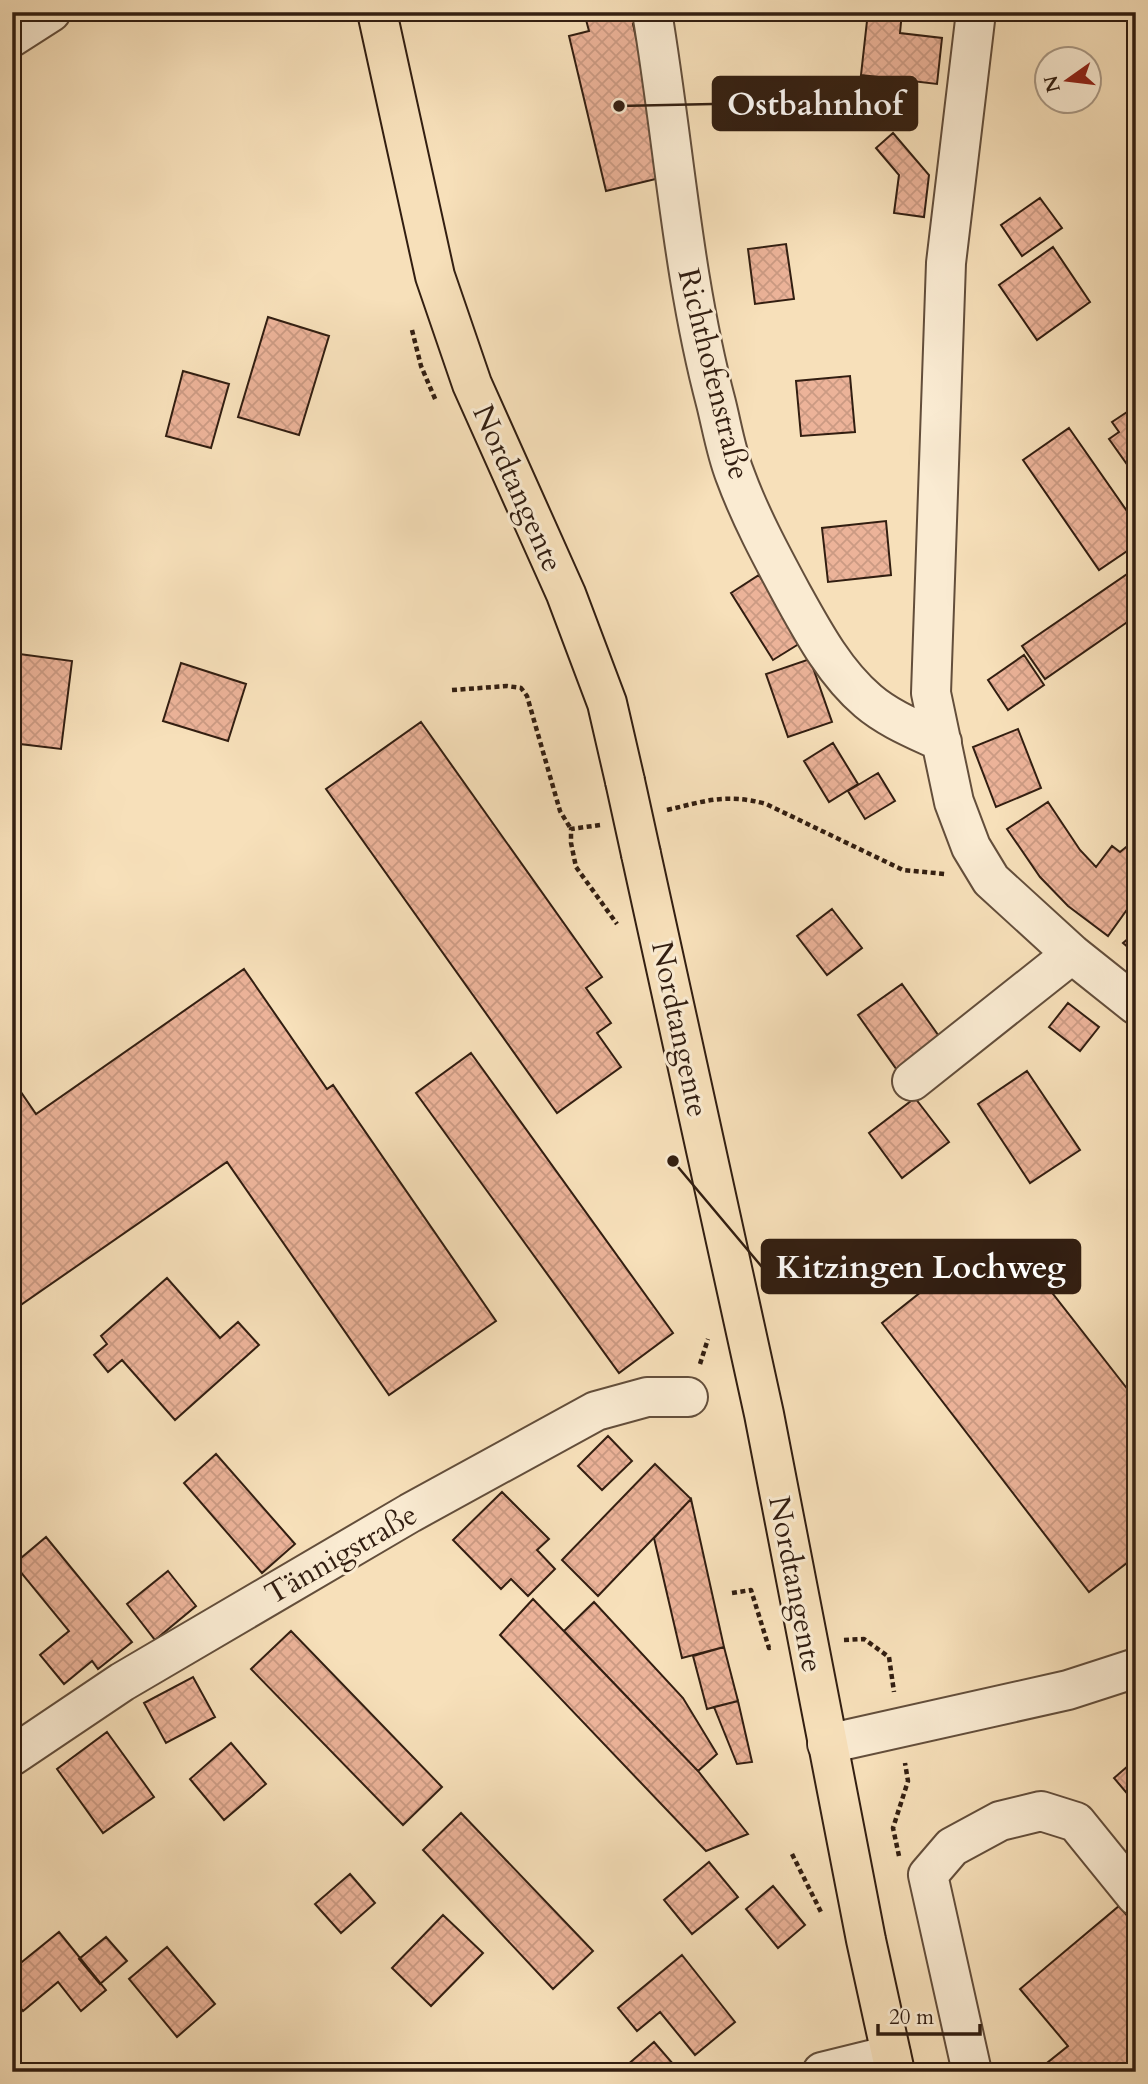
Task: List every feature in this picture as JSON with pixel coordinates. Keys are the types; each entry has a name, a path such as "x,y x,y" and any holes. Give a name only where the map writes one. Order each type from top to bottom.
{"main road":[{"name":"Nordtangente","path":"377,12 435,276 472,384 571,606 607,703 764,1415 827,1744 893,2063"}],"street":[{"path":"12,37 51,12"},
{"name":"Richthofenstraße","path":"652,12 666,94 684,251 697,325 734,473 767,547 810,627 847,681 869,703 894,719 942,742"},
{"path":"976,12 946,263 931,693 954,802 971,847 991,880 1072,954 1136,1005"},
{"path":"912,1081 1072,954"},
{"name":"Tännigstraße","path":"12,1756 134,1675 410,1513 596,1411 647,1397 688,1398"},
{"path":"827,1744 1068,1690 1136,1668"},
{"path":"972,2072 928,1875 952,1847 1000,1821 1041,1811 1076,1822 1136,1896"},
{"path":"822,2072 893,2063"}],"path":[{"path":"452,690 508,686 521,688 527,696 560,811 571,829 570,843 576,867 624,933"},
{"path":"719,798 745,798 766,804 903,870 991,880"},
{"path":"571,829 590,827"}],"building":[{"path":"584,12 638,12 640,23 633,24 668,176 606,191 569,36 589,31"},
{"path":"868,12 902,12 900,33 942,38 937,84 861,75"},
{"path":"893,133 929,175 924,217 894,213 899,175 876,148"},
{"path":"1040,198 1062,228 1022,256 1001,225"},
{"path":"786,244 794,299 755,304 748,249"},
{"path":"1053,247 1090,302 1037,340 999,285"},
{"path":"268,317 329,336 299,435 238,417"},
{"path":"183,371 229,384 211,448 166,436"},
{"path":"850,376 855,432 801,436 796,381"},
{"path":"1136,406 1136,477 1109,439 1119,432 1112,422"},
{"path":"1069,428 1136,524 1136,545 1099,570 1023,460"},
{"path":"886,521 891,575 828,582 822,528"},
{"path":"1136,568 1136,616 1045,679 1022,646"},
{"path":"759,575 802,642 773,660 731,593"},
{"path":"12,653 72,661 61,749 12,743"},
{"path":"1024,655 1044,685 1008,710 988,680"},
{"path":"810,659 832,722 788,737 766,674"},
{"path":"181,663 246,684 228,741 163,721"},
{"path":"421,722 602,977 586,988 611,1023 597,1033 621,1067 557,1113 326,789"},
{"path":"1018,729 1041,788 996,807 973,747"},
{"path":"833,743 858,784 829,802 804,761"},
{"path":"878,773 895,801 865,819 848,791"},
{"path":"1048,802 1080,850 1096,867 1112,846 1120,852 1136,839 1136,897 1108,936 1068,906 1040,877 1007,829"},
{"path":"832,909 862,948 827,975 797,936"},
{"path":"1136,932 1136,954 1123,943"},
{"path":"244,969 327,1089 333,1085 496,1321 389,1395 227,1162 12,1311 12,1079 36,1114"},
{"path":"902,984 941,1039 897,1070 858,1015"},
{"path":"1068,1003 1099,1027 1080,1051 1049,1027"},
{"path":"471,1053 673,1333 619,1373 416,1093"},
{"path":"1027,1071 1080,1150 1030,1183 978,1104"},
{"path":"915,1098 949,1142 902,1178 869,1133"},
{"path":"1028,1262 1136,1400 1136,1556 1089,1592 882,1323 931,1284"},
{"path":"167,1278 220,1338 238,1322 259,1345 175,1420 122,1360 108,1372 94,1355 107,1344 101,1336"},
{"path":"608,1436 632,1461 602,1490 578,1466"},
{"path":"216,1454 295,1544 262,1573 184,1483"},
{"path":"655,1464 691,1499 598,1596 562,1560"},
{"path":"502,1492 549,1539 537,1550 555,1569 528,1596 511,1579 501,1589 453,1540"},
{"path":"691,1499 724,1647 682,1658 654,1538"},
{"path":"46,1537 132,1642 98,1669 92,1661 64,1684 40,1655 69,1631 14,1564"},
{"path":"168,1571 196,1606 155,1640 127,1604"},
{"path":"533,1599 698,1771 748,1834 706,1851 500,1635"},
{"path":"594,1602 683,1698 717,1754 698,1771 564,1631"},
{"path":"291,1631 442,1787 403,1825 251,1669"},
{"path":"724,1647 738,1701 707,1709 693,1656"},
{"path":"193,1677 215,1717 166,1743 144,1703"},
{"path":"738,1701 752,1762 737,1764 714,1707"},
{"path":"107,1732 154,1797 103,1833 57,1769"},
{"path":"231,1743 266,1784 224,1820 190,1779"},
{"path":"1136,1759 1136,1804 1114,1778"},
{"path":"461,1813 593,1951 553,1989 423,1850"},
{"path":"709,1862 738,1897 692,1934 664,1900"},
{"path":"350,1874 375,1903 341,1933 315,1904"},
{"path":"773,1886 805,1925 778,1948 746,1909"},
{"path":"1119,1906 1136,1926 1136,2072 1046,2072 1042,2067 1068,2046 1020,1989"},
{"path":"443,1915 483,1953 431,2006 392,1968"},
{"path":"59,1932 106,1990 81,2011 58,1982 23,2011 12,1997 12,1970"},
{"path":"106,1937 127,1961 100,1984 79,1959"},
{"path":"167,1947 215,2004 177,2037 129,1979"},
{"path":"682,1955 735,2022 695,2055 660,2012 637,2031 618,2008"},
{"path":"654,2042 680,2072 619,2072"}],"place":[{"name":"Ostbahnhof","path":"619,106"},
{"name":"Kitzingen Lochweg","path":"673,1161"}]}
